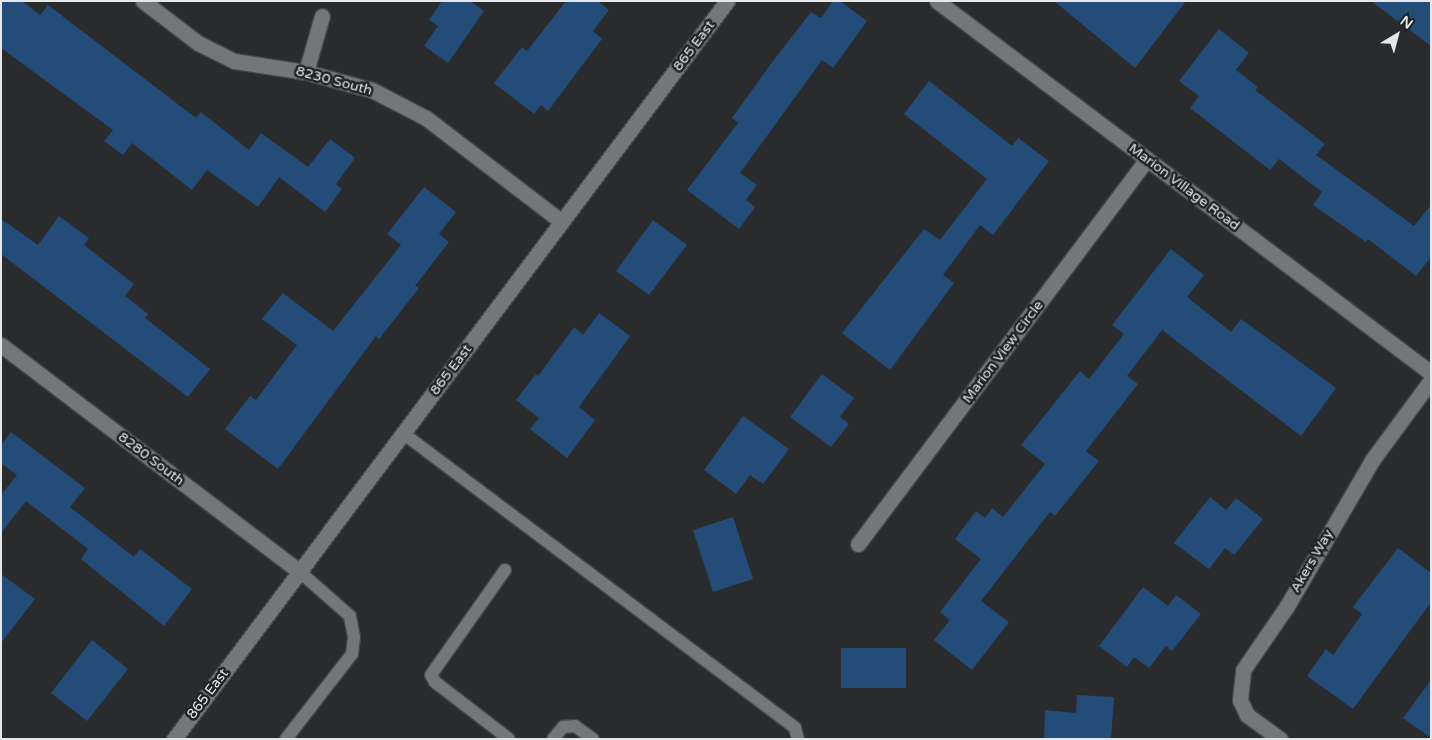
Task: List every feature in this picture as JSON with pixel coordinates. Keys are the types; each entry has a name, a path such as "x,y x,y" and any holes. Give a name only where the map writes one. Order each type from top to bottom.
{"street":[{"name":"8230 South","path":"143,1 198,43 234,60 306,72 372,90 426,118 562,222"},
{"name":"865 East","path":"174,739 727,1"},
{"name":"Marion Village Road","path":"936,1 1431,373"},
{"path":"306,72 322,16"},
{"name":"Marion View Circle","path":"858,544 1147,159"},
{"name":"8280 South","path":"1,346 300,572"},
{"name":"Akers Way","path":"1280,739 1247,714 1240,700 1243,670 1287,606 1373,459 1431,380"}],"lane":[{"path":"404,434 796,728 798,739"},
{"path":"505,570 431,675 434,682 509,739"},
{"path":"286,739 352,654 354,636 350,616 300,572"},
{"path":"553,739 563,727 575,726 593,739"}],"building":[{"path":"1,1 22,1 40,15 48,5 196,118 201,112 249,150 261,133 308,167 330,139 355,158 336,184 342,189 325,212 279,177 258,207 207,170 192,190 132,143 123,155 104,141 113,130 1,48"},
{"path":"442,1 470,1 484,11 448,63 424,46 438,26 429,20"},
{"path":"566,1 598,1 609,10 593,31 602,39 548,111 541,105 534,114 494,83 522,47 527,51"},
{"path":"833,1 840,1 867,21 833,68 822,60 740,173 757,185 746,200 755,207 739,229 687,190 738,123 732,118 770,65 811,12 821,18"},
{"path":"1054,1 1186,1 1135,68"},
{"path":"1371,1 1431,1 1431,46"},
{"path":"1219,29 1249,53 1236,70 1258,87 1255,90 1325,144 1316,155 1414,226 1431,205 1431,257 1416,276 1368,239 1366,242 1313,205 1322,192 1279,159 1270,170 1190,108 1199,96 1179,81"},
{"path":"929,81 1012,146 1018,138 1049,161 993,235 980,225 943,275 954,283 890,370 842,333 924,229 940,240 987,179 904,114"},
{"path":"424,187 456,212 439,234 449,242 415,286 419,288 379,339 376,336 278,469 225,429 250,396 256,400 297,345 262,319 283,293 333,331 401,245 387,234"},
{"path":"59,216 89,238 84,245 134,284 125,296 148,314 145,318 210,369 188,397 1,254 1,219 38,245"},
{"path":"653,220 687,245 649,295 616,271"},
{"path":"1171,249 1204,275 1187,297 1231,332 1241,319 1336,388 1301,436 1162,330 1127,376 1138,384 1086,451 1099,461 1055,516 1050,512 981,601 1009,622 972,670 934,640 950,620 940,612 981,559 955,539 976,511 985,518 992,508 1003,517 1045,464 1021,445 1080,371 1089,379 1124,334 1112,325"},
{"path":"599,313 630,336 579,407 595,420 567,458 530,429 539,418 516,400 536,374 538,376 574,327 583,335"},
{"path":"822,374 854,398 840,417 849,424 831,447 790,417"},
{"path":"743,416 789,449 763,484 750,475 736,494 704,470"},
{"path":"11,432 85,488 70,507 134,557 140,549 192,589 164,626 81,559 88,549 26,501 1,533 1,495 17,475 1,463 1,445"},
{"path":"1210,497 1226,510 1236,498 1263,519 1234,555 1225,548 1209,569 1174,543"},
{"path":"733,517 753,579 713,592 693,530"},
{"path":"1398,548 1431,573 1431,602 1353,709 1307,676 1326,649 1333,655 1362,614 1353,607"},
{"path":"1,574 35,599 1,643"},
{"path":"1143,587 1168,606 1176,595 1201,614 1172,651 1166,646 1149,668 1134,657 1127,667 1099,646"},
{"path":"92,640 128,669 87,721 51,693"},
{"path":"841,648 906,648 906,688 841,688"},
{"path":"1431,680 1431,738 1403,718"},
{"path":"1077,695 1114,697 1111,739 1044,739 1045,710 1076,713"}]}
